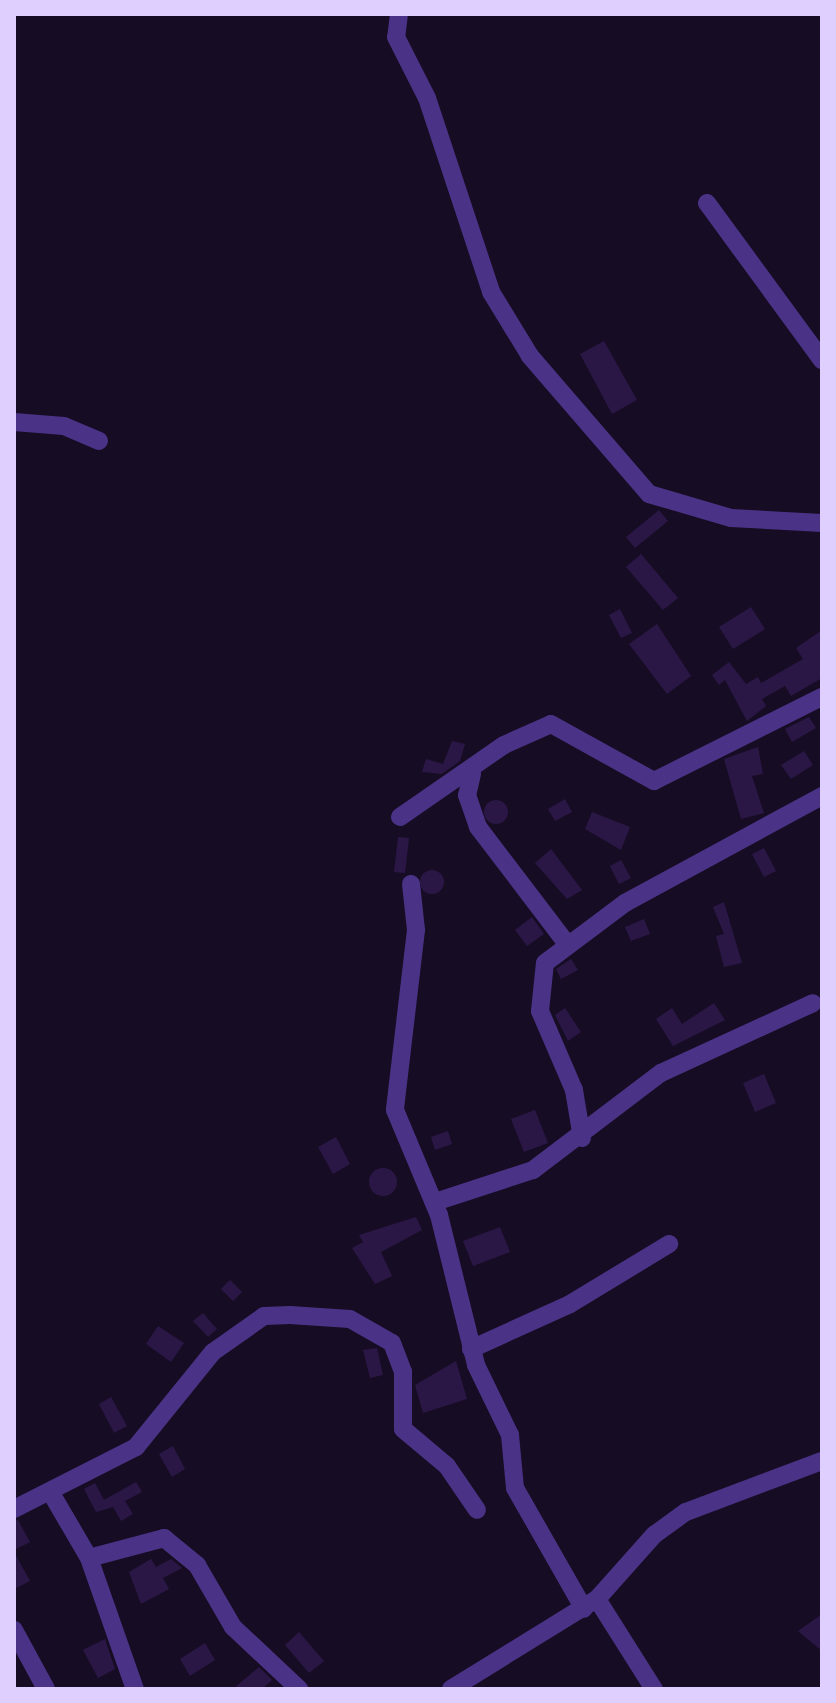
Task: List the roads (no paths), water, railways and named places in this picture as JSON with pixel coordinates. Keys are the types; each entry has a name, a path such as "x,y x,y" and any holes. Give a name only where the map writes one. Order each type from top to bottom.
{"street":[{"path":"399,14 396,37 427,98 491,292 530,356 649,494 731,518 822,523"},
{"path":"707,203 822,360"},
{"path":"14,422 64,426 99,441"},
{"path":"400,817 472,774 504,745 551,724 654,781 822,697"},
{"path":"472,774 467,795 478,827 567,944"},
{"path":"582,1138 574,1090 539,997 545,963 625,903 822,797"},
{"path":"411,884 416,930 393,1097 435,1202 471,1349 510,1435 520,1498 590,1604 654,1689"},
{"path":"435,1202 520,1175 582,1138 661,1073 813,1003"},
{"path":"471,1349 624,1276 669,1244"},
{"path":"14,1509 51,1493 154,1433 196,1370 247,1325 264,1316 350,1319 392,1343 403,1372 403,1429 447,1466 477,1510"},
{"path":"451,1689 590,1604 654,1535 686,1512 822,1461"},
{"path":"51,1493 89,1558 135,1689"},
{"path":"89,1558 164,1538 197,1565 233,1627 299,1689"},
{"path":"14,1630 46,1689"}]}
